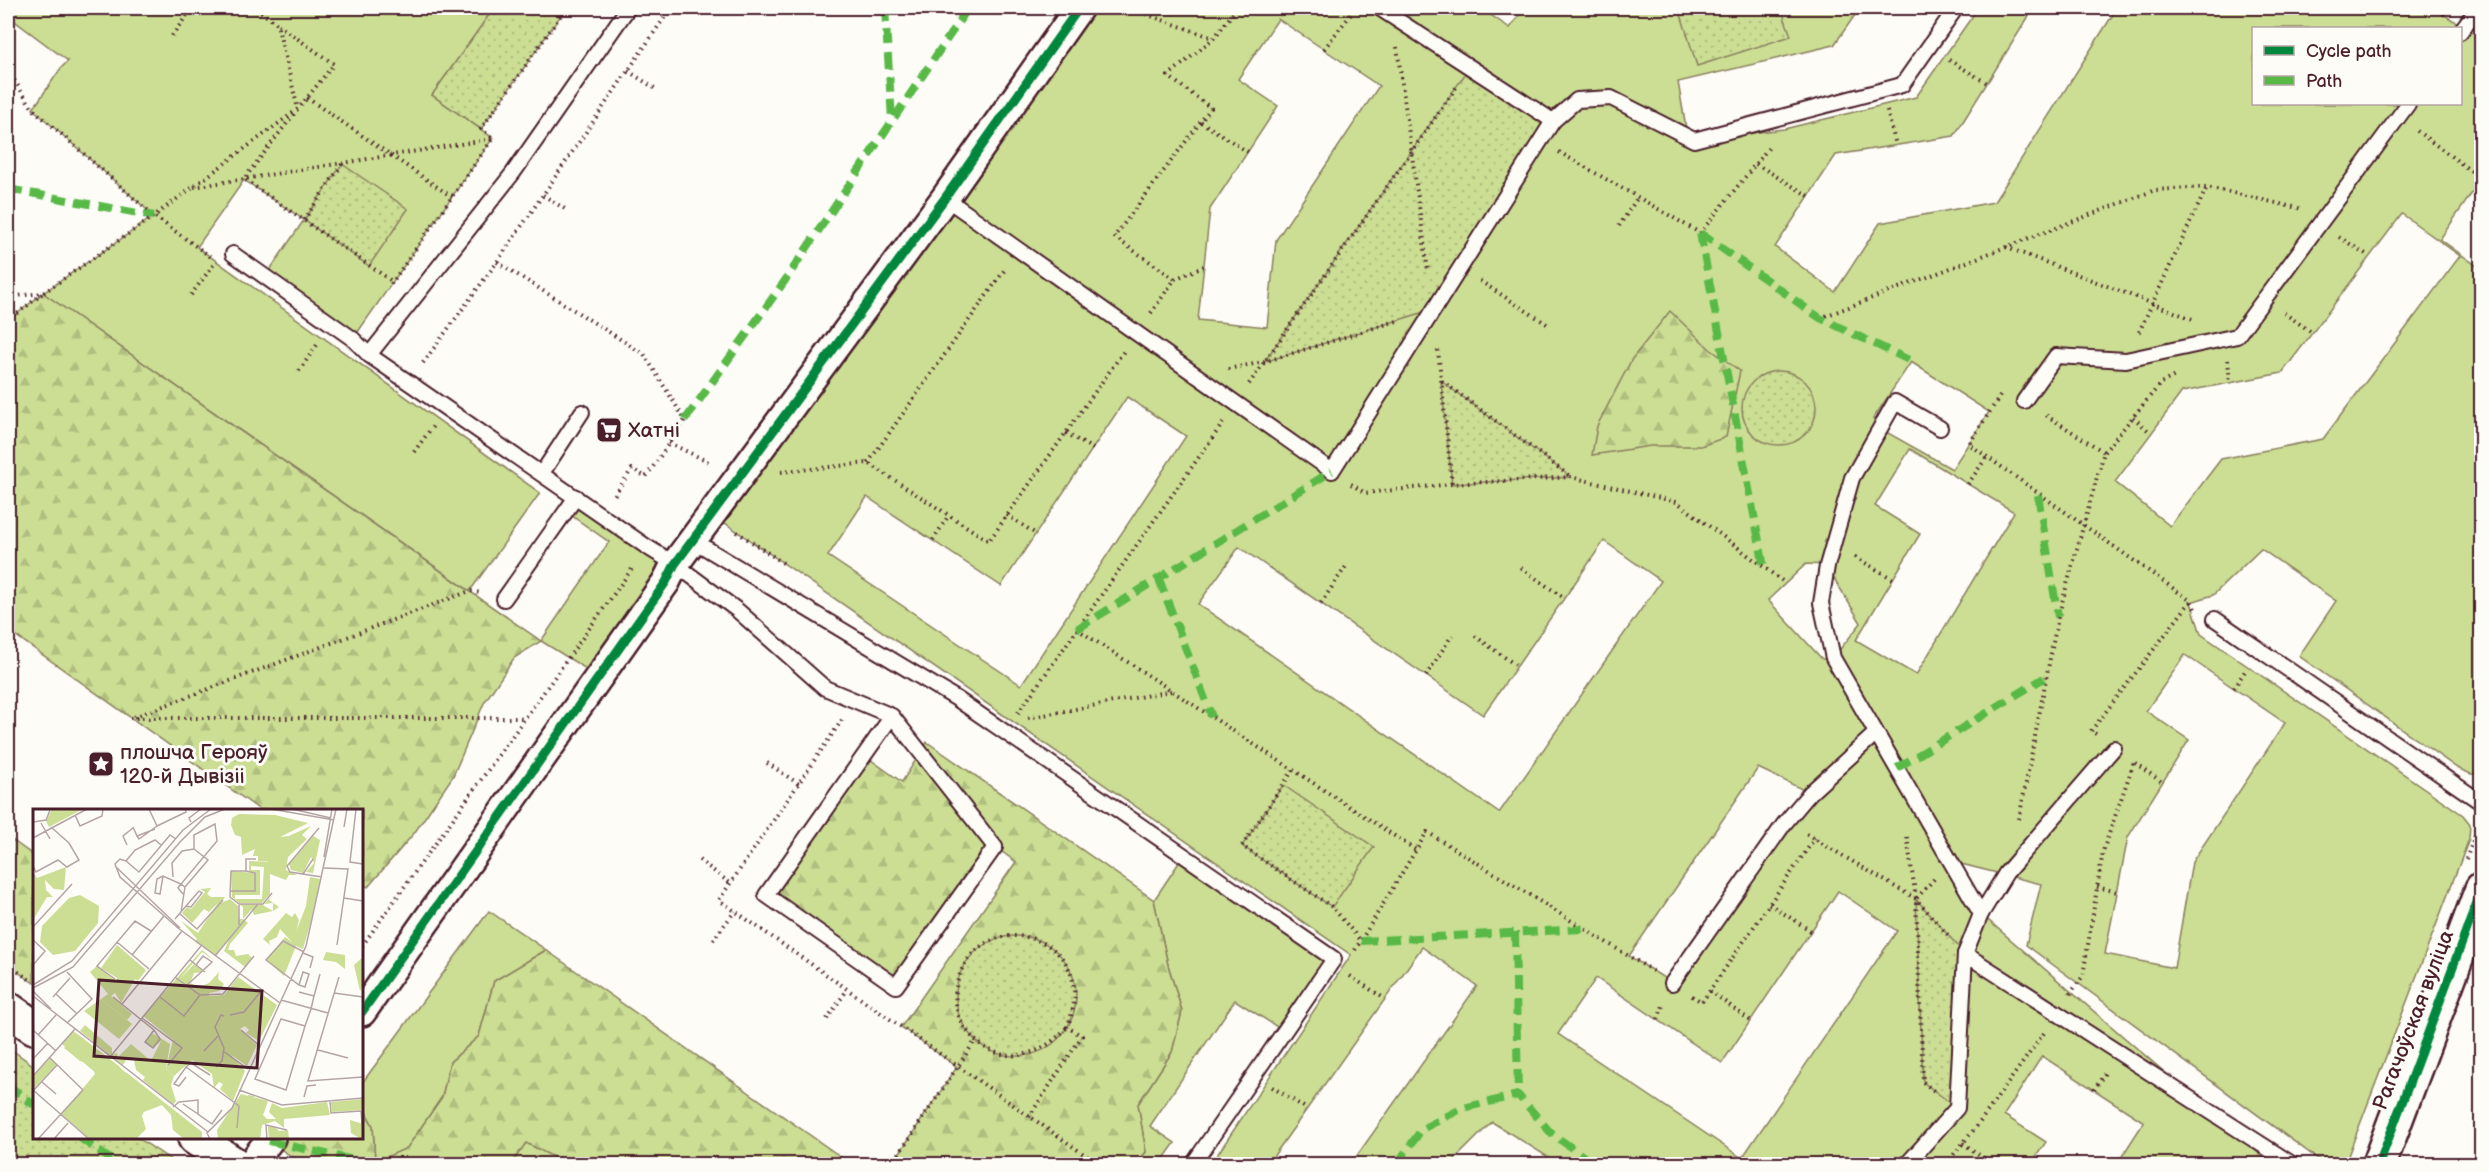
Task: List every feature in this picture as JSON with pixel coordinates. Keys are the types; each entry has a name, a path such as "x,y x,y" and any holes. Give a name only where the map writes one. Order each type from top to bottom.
{"street":[{"path":"363,1011 666,582 675,564 945,198 1079,8"},
{"name":"Рагачоўская вуліца","path":"2379,1164 2481,889"},
{"path":"8,1009 33,1026"},
{"path":"198,1139 234,1164"},
{"path":"251,1164 270,1139"}],"lane":[{"path":"369,355 513,173 628,8"},
{"path":"1379,8 1553,121"},
{"path":"945,198 1332,471 1553,121 1578,100 1611,98 1694,140 1902,85 1956,8"},
{"path":"2462,29 2478,8"},
{"path":"2024,401 2055,356 2126,360 2237,336 2407,105"},
{"path":"233,254 353,339 369,355 675,564 737,610 825,688 892,716 995,847 896,986 766,895 892,716"},
{"path":"1940,428 1895,402 1852,478 1833,544 1821,603 1833,658 1981,914"},
{"path":"542,473 582,412"},
{"path":"504,599 576,497"},
{"path":"694,541 957,699 1334,959 1193,1164"},
{"path":"2216,619 2481,803"},
{"path":"1672,983 1784,824 1810,793 1875,734"},
{"path":"1907,1164 1957,1108 1965,954 1981,914 2006,873 2114,748"},
{"path":"1965,954 2292,1164"}],"path":[{"path":"172,36 192,8"},
{"path":"244,179 334,64 256,8"},
{"path":"493,138 481,129 566,8"},
{"path":"422,365 497,262 671,8"},
{"path":"1129,8 1214,38"},
{"path":"1175,279 1114,237 1211,108 1168,75 1214,38 1237,8"},
{"path":"1324,49 1356,8"},
{"path":"1392,16 1434,309 1452,484"},
{"path":"278,24 298,109"},
{"path":"1944,57 1987,83"},
{"path":"1012,721 1238,403 1264,362 1470,67"},
{"path":"628,70 656,89"},
{"path":"10,75 33,109 154,216"},
{"path":"307,98 452,197"},
{"path":"1886,105 1896,145"},
{"path":"8,321 43,293 154,216 298,109"},
{"path":"1201,122 1248,152"},
{"path":"2414,130 2481,178"},
{"path":"192,188 493,138"},
{"path":"387,290 493,138"},
{"path":"1541,141 1700,233"},
{"path":"304,220 342,164"},
{"path":"1756,164 1809,196"},
{"path":"244,179 393,282"},
{"path":"1820,318 2155,190 2207,187 2326,215"},
{"path":"2126,360 2207,187"},
{"path":"543,195 568,211"},
{"path":"1619,226 1638,197"},
{"path":"2336,234 2369,256"},
{"path":"2006,247 2237,336"},
{"path":"868,463 1020,249"},
{"path":"191,295 216,261"},
{"path":"497,262 644,354 685,420 646,477 632,469 601,515"},
{"path":"669,443 739,476 868,463 988,541 1175,279 1204,266"},
{"path":"1461,267 1550,326"},
{"path":"8,297 43,293"},
{"path":"1198,376 1264,362 1434,309"},
{"path":"2280,310 2313,333"},
{"path":"299,371 322,336"},
{"path":"2227,351 2230,383"},
{"path":"2018,822 2044,678 2058,617 2104,452 2161,383 2180,374"},
{"path":"1441,381 1571,477"},
{"path":"1969,444 2004,389 2104,452"},
{"path":"2133,417 2151,433"},
{"path":"414,452 437,419"},
{"path":"1066,433 1093,449"},
{"path":"1968,484 1986,458"},
{"path":"1365,493 1452,484 1571,477 1677,502 1785,583"},
{"path":"933,540 949,515"},
{"path":"1007,515 1036,534"},
{"path":"1833,544 1893,579"},
{"path":"363,945 647,547"},
{"path":"1321,603 1347,565"},
{"path":"1521,568 1564,598"},
{"path":"470,591 130,718 525,718 565,724"},
{"path":"2162,782 2091,731 2191,601"},
{"path":"1077,629 1416,850"},
{"path":"1426,676 1452,635"},
{"path":"1475,636 1517,666"},
{"path":"2235,688 2251,663"},
{"path":"825,688 852,706 719,900 1098,1164"},
{"path":"1023,719 1172,691"},
{"path":"767,763 799,784"},
{"path":"1946,1164 2083,976 2103,851 2135,763"},
{"path":"1293,770 1242,846 1332,908 1360,941 1427,832 1702,1002 1815,838"},
{"path":"1784,824 1815,838 1916,899 1965,954"},
{"path":"1906,828 1916,899 1923,1082"},
{"path":"699,860 730,883"},
{"path":"2097,887 2117,892"},
{"path":"1769,904 1811,931"},
{"path":"713,940 735,911"},
{"path":"1008,936 1029,936 1047,944 1061,956 1071,972 1076,991 1075,1010 1067,1027 1055,1041 1038,1052 1017,1056 997,1053 975,1040 965,1029 957,1010 955,990 960,970 972,953 989,942 1008,936"},
{"path":"8,965 33,982"},
{"path":"1341,970 1385,999"},
{"path":"827,1019 847,990"},
{"path":"1710,991 1751,1021"},
{"path":"1029,1117 1082,1036 1067,1027"},
{"path":"892,1164 975,1040"},
{"path":"2094,1090 2107,1070"},
{"path":"1265,1083 1307,1109"},
{"path":"1963,1143 1992,1164"}],"green space":[{"path":"8,8 494,8 432,95 493,138 353,339 265,277 304,220 244,180 197,247 540,493 470,591 43,293 154,216 33,109 68,61 8,16"},
{"path":"494,8 566,8 481,129 432,95"},
{"path":"1079,8 1379,8 1553,121 1578,100 1611,98 1694,140 1784,129 1916,97 1978,8 2034,8 1954,136 1836,155 1775,247 1835,292 1880,223 1994,202 2117,8 2433,8 2481,37 2481,180 2440,239 2481,269 2481,774 2471,774 2457,768 2299,656 2336,601 2261,549 2213,595 2191,602 2201,634 2463,815 2470,824 2469,839 2346,1161 2339,1164 2322,1162 2026,945 2041,884 1953,862 1981,914 2271,1164 2117,1164 2144,1122 2042,1056 2004,1115 2046,1142 2031,1164 1559,1164 1492,1122 1450,1164 1351,1164 1477,986 1422,947 1268,1164 1211,1164 1351,955 712,514","holes":["1278,19 1379,86 1276,240 1267,327 1198,320 1210,209 1278,106 1238,79","2402,214 2460,256 2323,439 2221,459 2170,526 2115,482 2182,392 2282,373","1911,362 1989,412 1952,469 1879,428 1873,419","1127,397 1186,436 1021,685 828,556 867,497 1001,586","1910,449 2014,512 1916,675 1856,640 1920,534 1875,506","1604,541 1661,581 1499,813 1198,604 1239,547 1483,715","1806,564 1826,565 1861,623 1833,658 1822,659 1768,600","2185,655 2285,723 2192,862 2174,968 2105,954 2128,837 2189,740 2146,711","1758,768 1810,793 1672,983 1629,956","1838,891 1897,931 1742,1158 1558,1034 1596,978 1722,1063"]},
{"path":"1391,8 1480,8 1510,28 1524,8 1860,8 1834,45 1678,82 1686,128 1613,92 1575,93 1553,113"},
{"path":"1679,8 1781,8 1791,36 1697,66"},
{"path":"1470,67 1553,121 1434,309 1264,362"},
{"path":"342,164 408,209 369,266 304,220"},
{"path":"43,293 541,641 514,658 484,703 453,776 415,832 368,887 363,884 363,809 259,809 8,630 8,321"},
{"path":"1670,311 1710,349 1740,371 1726,437 1701,446 1650,446 1592,455 1597,426 1632,359"},
{"path":"1779,371 1793,374 1805,382 1813,394 1816,408 1813,422 1805,434 1793,442 1779,445 1765,442 1753,434 1745,422 1742,408 1745,394 1753,382 1765,374"},
{"path":"1441,381 1571,477 1452,484"},
{"path":"576,497 675,564 599,677 541,641 609,542 565,511"},
{"path":"927,742 1154,900 1168,965 1182,1011 1172,1052 1138,1104 1146,1152 1136,1164 892,1164 957,1067 901,1027 1016,862 995,847 896,986 766,895 864,755 902,782"},
{"path":"1283,785 1374,847 1332,907 1242,846"},
{"path":"8,837 33,855 33,982 8,965"},
{"path":"1184,855 1334,959 1285,1032 1235,1000 1150,1126 1175,1143 1160,1164 1136,1164 1146,1152 1138,1104 1172,1052 1182,1011 1168,965 1154,900"},
{"path":"1916,899 1965,954 1957,1108 1923,1082"},
{"path":"489,911 546,950 494,981 479,1036 450,1062 442,1097 407,1148 375,1163 373,1126 363,1107 363,1082"},
{"path":"1016,936 1039,941 1058,954 1071,973 1076,996 1071,1019 1058,1038 1039,1051 1016,1056 993,1051 974,1038 961,1019 956,996 961,973 974,954 993,941"},
{"path":"546,950 851,1164 567,1164 526,1143 511,1164 303,1164 266,1139 363,1139 363,1107 373,1126 375,1162 407,1148 442,1097 450,1062 479,1036 494,981"},
{"path":"8,1047 33,1065 33,1139 140,1139 177,1164 8,1164"},
{"path":"526,1142 566,1163 567,1164 511,1164"}],"marked path":[{"path":"885,8 892,120"},
{"path":"685,420 784,282 968,8"},
{"path":"8,189 154,216"},
{"path":"1700,233 1764,567"},
{"path":"1700,233 1820,318 1911,361"},
{"path":"1077,629 1332,471"},
{"path":"2038,495 2058,617"},
{"path":"1159,579 1212,717"},
{"path":"1897,768 2044,678"},
{"path":"1361,941 1584,929"},
{"path":"1515,932 1518,1095"},
{"path":"8,1085 33,1104"},
{"path":"1397,1164 1422,1129 1463,1108 1518,1095 1551,1133 1594,1164"},
{"path":"81,1139 117,1164"},
{"path":"269,1141 371,1164"}],"cycle path":[{"path":"363,1011 666,582 675,564 945,198 1079,8"},
{"path":"2379,1164 2482,889"}],"place":[{"name":"Хатні","path":"609,430"},
{"name":"плошча Герояў 120-й Дывізіі","path":"101,764"}]}
